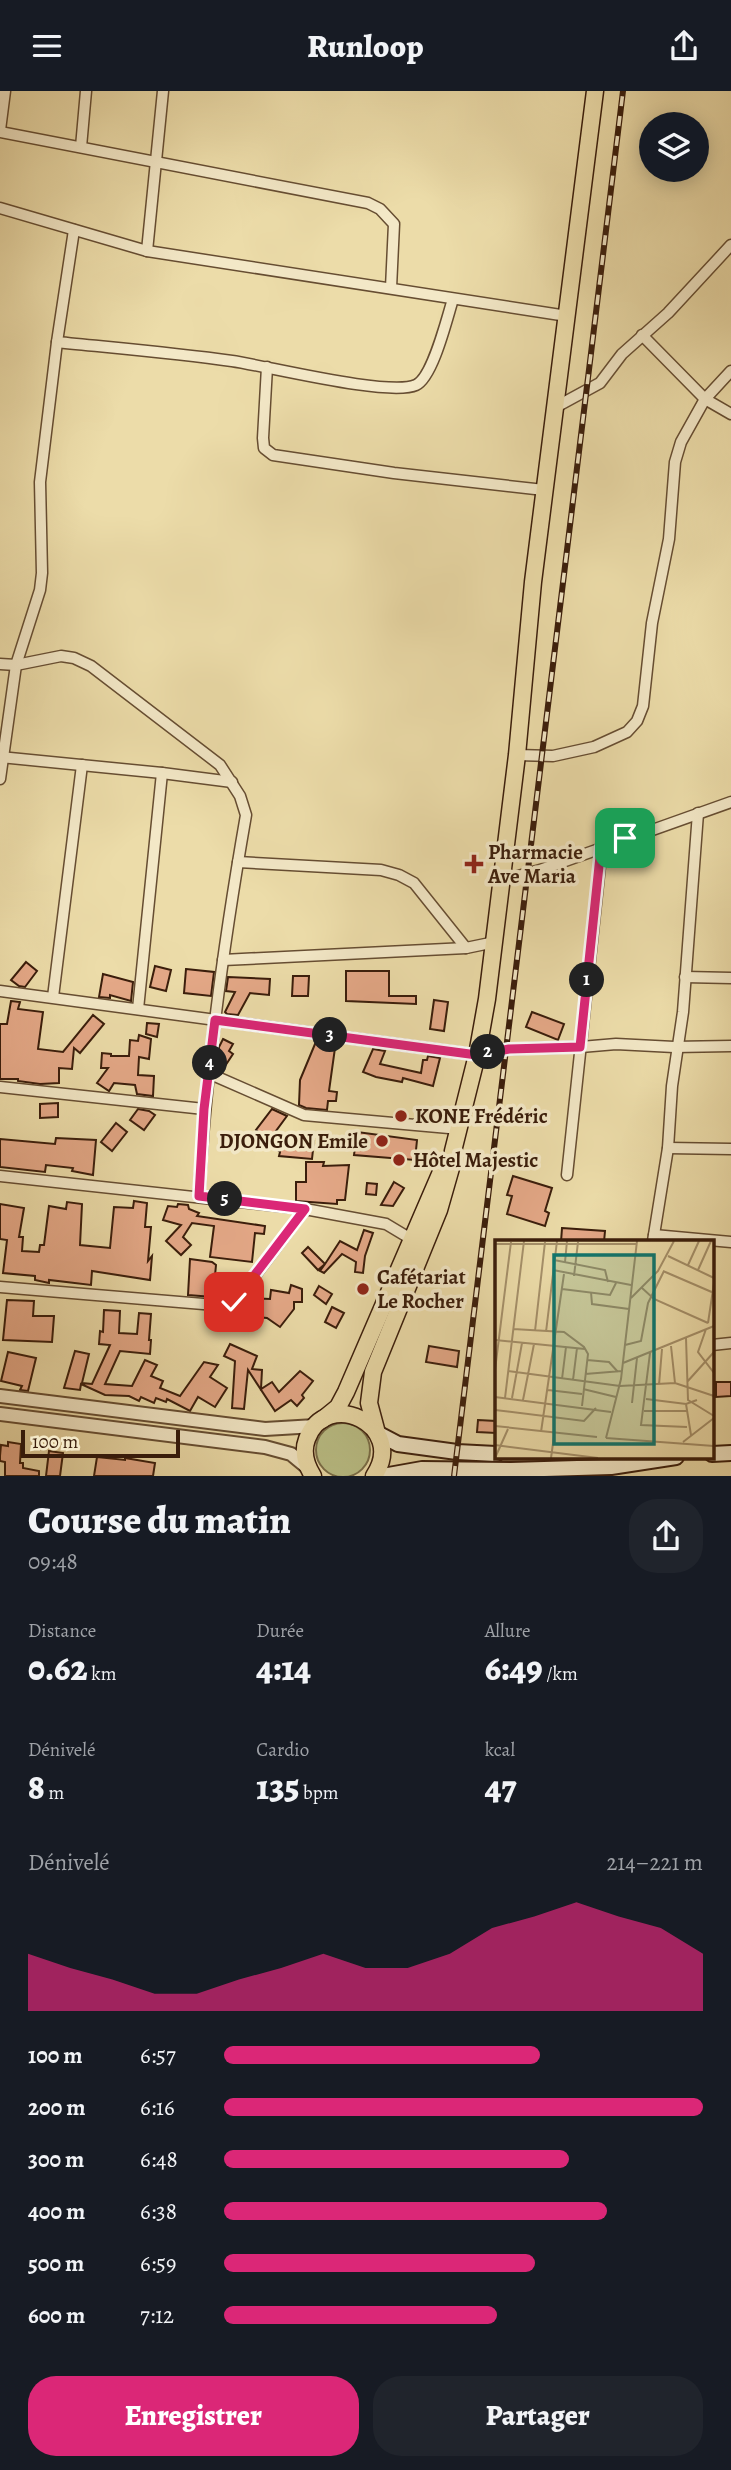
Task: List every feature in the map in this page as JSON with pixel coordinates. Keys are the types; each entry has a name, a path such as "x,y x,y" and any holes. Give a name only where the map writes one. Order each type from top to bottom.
{"highway":[{"path":"374,1476 382,1458 382,1445 369,1403 373,1372 439,1210 477,1055 503,880 533,582 595,91"},
{"path":"311,1472 305,1446 319,1423 338,1407 346,1392 411,1239 453,1151"},
{"path":"319,1423 338,1414 350,1414 366,1421 377,1433"}],"main road":[{"path":"377,1433 398,1444 457,1453 495,1454"},
{"path":"383,1476 422,1469 611,1472 670,1458"}],"street":[{"path":"5,91 0,131 368,203 380,209 394,224 391,289"},
{"path":"81,147 86,91"},
{"path":"147,251 163,91"},
{"path":"0,208 147,251 567,316"},
{"path":"0,779 16,665 40,590 40,482 74,230"},
{"path":"554,408 600,383 622,354 667,313 731,245"},
{"path":"57,342 233,361 370,386 407,387 418,384 428,372 453,299"},
{"path":"642,335 705,399 731,414"},
{"path":"267,367 263,438 264,448 273,455 544,491"},
{"path":"517,755 553,756 594,747 614,740 637,722 643,706 652,623 669,539 675,462 681,442 705,399 731,371"},
{"path":"0,664 16,665 61,656 74,657 91,666 220,765 240,796 246,815 208,1073 199,1196"},
{"path":"1,757 232,782"},
{"path":"54,997 82,765"},
{"path":"138,1009 162,773"},
{"path":"503,880 540,870 731,802"},
{"path":"692,1240 654,1238 679,1046 698,813"},
{"path":"567,1175 601,847"},
{"path":"238,862 381,870 399,875 414,883 466,947"},
{"path":"223,960 466,947 495,942"},
{"path":"685,977 731,978"},
{"path":"0,991 477,1055 509,1049 616,1044 731,1046"},
{"path":"208,1073 304,1115 460,1129"},
{"path":"0,1087 204,1109"},
{"path":"667,1148 731,1149"},
{"path":"0,1177 305,1209 386,1224 411,1239"},
{"path":"0,1287 227,1306 234,1302 305,1209"},
{"path":"0,1396 265,1429 319,1423"},
{"path":"0,1415 265,1447 291,1454 311,1472"}],"green space":[{"path":"333,1425 353,1425 362,1431 368,1440 368,1460 362,1469 353,1475 333,1475 324,1469 318,1460 318,1440 324,1431"}],"building":[{"path":"26,962 37,971 25,987 11,980"},
{"path":"155,966 171,970 166,991 150,987"},
{"path":"186,969 214,972 211,996 184,993"},
{"path":"346,971 389,971 389,996 416,996 416,1004 346,1001"},
{"path":"103,974 133,982 131,1001 110,995 110,998 99,997"},
{"path":"293,976 309,976 308,996 292,996"},
{"path":"228,977 270,979 269,995 250,993 238,1015 227,1014 225,1012 235,992 226,991"},
{"path":"434,1000 448,1002 444,1031 430,1029"},
{"path":"11,1001 20,1002 18,1009 43,1012 38,1049 63,1052 93,1015 104,1024 80,1053 74,1048 72,1069 59,1068 59,1083 40,1084 18,1079 0,1079 0,1024 7,1024"},
{"path":"532,1012 564,1024 558,1040 526,1027"},
{"path":"147,1023 159,1024 157,1037 146,1034"},
{"path":"139,1035 151,1039 149,1059 139,1057 138,1075 154,1076 153,1096 137,1094 135,1085 114,1083 109,1091 97,1083 108,1068 101,1068 102,1053 129,1056 130,1040 138,1041"},
{"path":"223,1039 233,1044 229,1051 233,1054 223,1069 217,1065"},
{"path":"315,1044 335,1048 329,1091 337,1092 336,1101 328,1101 327,1110 299,1105 300,1080"},
{"path":"373,1049 385,1051 380,1064 421,1073 423,1060 427,1060 428,1056 440,1058 433,1086 403,1078 402,1082 376,1077 363,1072"},
{"path":"58,1103 58,1117 40,1118 40,1104"},
{"path":"138,1109 155,1115 144,1130 130,1120"},
{"path":"272,1109 287,1116 276,1131 283,1138 314,1141 312,1159 279,1156 280,1152 256,1130"},
{"path":"116,1123 127,1132 112,1151 101,1142"},
{"path":"357,1132 417,1140 415,1160 354,1155"},
{"path":"56,1138 96,1140 93,1175 72,1171 73,1168 46,1165 45,1172 0,1167 0,1139 55,1144"},
{"path":"306,1162 324,1162 323,1166 349,1165 345,1200 337,1200 337,1204 296,1201 296,1182 306,1182"},
{"path":"513,1176 552,1188 545,1211 549,1213 545,1226 507,1214 512,1196 507,1195"},
{"path":"394,1182 404,1188 393,1206 381,1205"},
{"path":"367,1183 377,1184 376,1195 366,1194"},
{"path":"134,1201 147,1203 145,1227 151,1227 148,1261 152,1256 150,1280 92,1271 91,1285 49,1280 49,1283 35,1280 35,1276 3,1273 7,1240 0,1239 0,1204 24,1208 19,1237 23,1237 22,1251 39,1252 40,1245 44,1245 49,1206 66,1209 67,1202 82,1204 80,1245 110,1248 114,1207 133,1208"},
{"path":"178,1204 188,1205 189,1209 199,1213 197,1216 265,1226 264,1234 255,1233 252,1262 210,1257 214,1226 192,1223 183,1237 191,1245 181,1255 166,1241 181,1225 163,1220 168,1206 177,1207"},
{"path":"562,1228 605,1231 604,1240 561,1240"},
{"path":"364,1230 373,1233 365,1256 363,1273 355,1272 356,1262 342,1254 324,1273 320,1271 340,1241 357,1250"},
{"path":"308,1247 325,1264 318,1270 302,1253"},
{"path":"190,1259 216,1265 213,1297 188,1295"},
{"path":"230,1278 239,1285 231,1294 222,1286"},
{"path":"291,1285 302,1289 302,1302 294,1302 294,1309 280,1327 267,1318 256,1317 256,1312 251,1312 251,1298 270,1299 271,1290 289,1293"},
{"path":"319,1286 332,1294 326,1304 314,1295"},
{"path":"7,1300 34,1301 33,1316 54,1316 52,1342 3,1340"},
{"path":"332,1307 344,1313 336,1328 325,1322"},
{"path":"104,1310 120,1311 119,1333 137,1334 139,1313 151,1314 150,1354 120,1351 105,1384 132,1386 145,1360 157,1365 151,1376 163,1381 160,1388 180,1396 204,1362 218,1365 210,1377 227,1388 215,1407 198,1397 190,1411 167,1399 166,1402 156,1398 154,1403 141,1397 139,1401 129,1396 105,1395 81,1384 80,1390 64,1388 75,1351 89,1354 82,1383 92,1384 110,1345 99,1344 100,1331 103,1332"},
{"path":"230,1344 257,1356 252,1369 262,1370 261,1389 272,1382 279,1392 300,1371 313,1381 302,1395 304,1398 297,1406 291,1400 275,1411 248,1370 244,1409 232,1408 235,1361 224,1356"},
{"path":"429,1346 459,1351 457,1367 426,1362"},
{"path":"8,1352 36,1358 28,1391 20,1390 22,1386 1,1381"},
{"path":"716,1382 731,1382 731,1396 716,1397"},
{"path":"478,1420 495,1421 495,1433 477,1432"},
{"path":"8,1442 21,1444 20,1463 23,1463 23,1468 39,1471 39,1476 5,1476 5,1462 0,1461 0,1456 1,1445 8,1446"},
{"path":"49,1451 63,1453 60,1476 46,1476"},
{"path":"97,1457 155,1463 153,1476 94,1476"}],"railway":[{"path":"454,1476 623,91"}],"place":[{"name":"Pharmacie Ave Maria","path":"474,864"},
{"name":"KONE Frédéric","path":"401,1116"},
{"name":"DJONGON Emile","path":"382,1141"},
{"name":"Hôtel Majestic","path":"399,1160"},
{"name":"Cafétariat Le Rocher","path":"363,1289"}],"route":[{"path":"234,1302 305,1209 199,1196 204,1109 215,1020 477,1055 509,1049 580,1047 601,847 625,838"}]}
